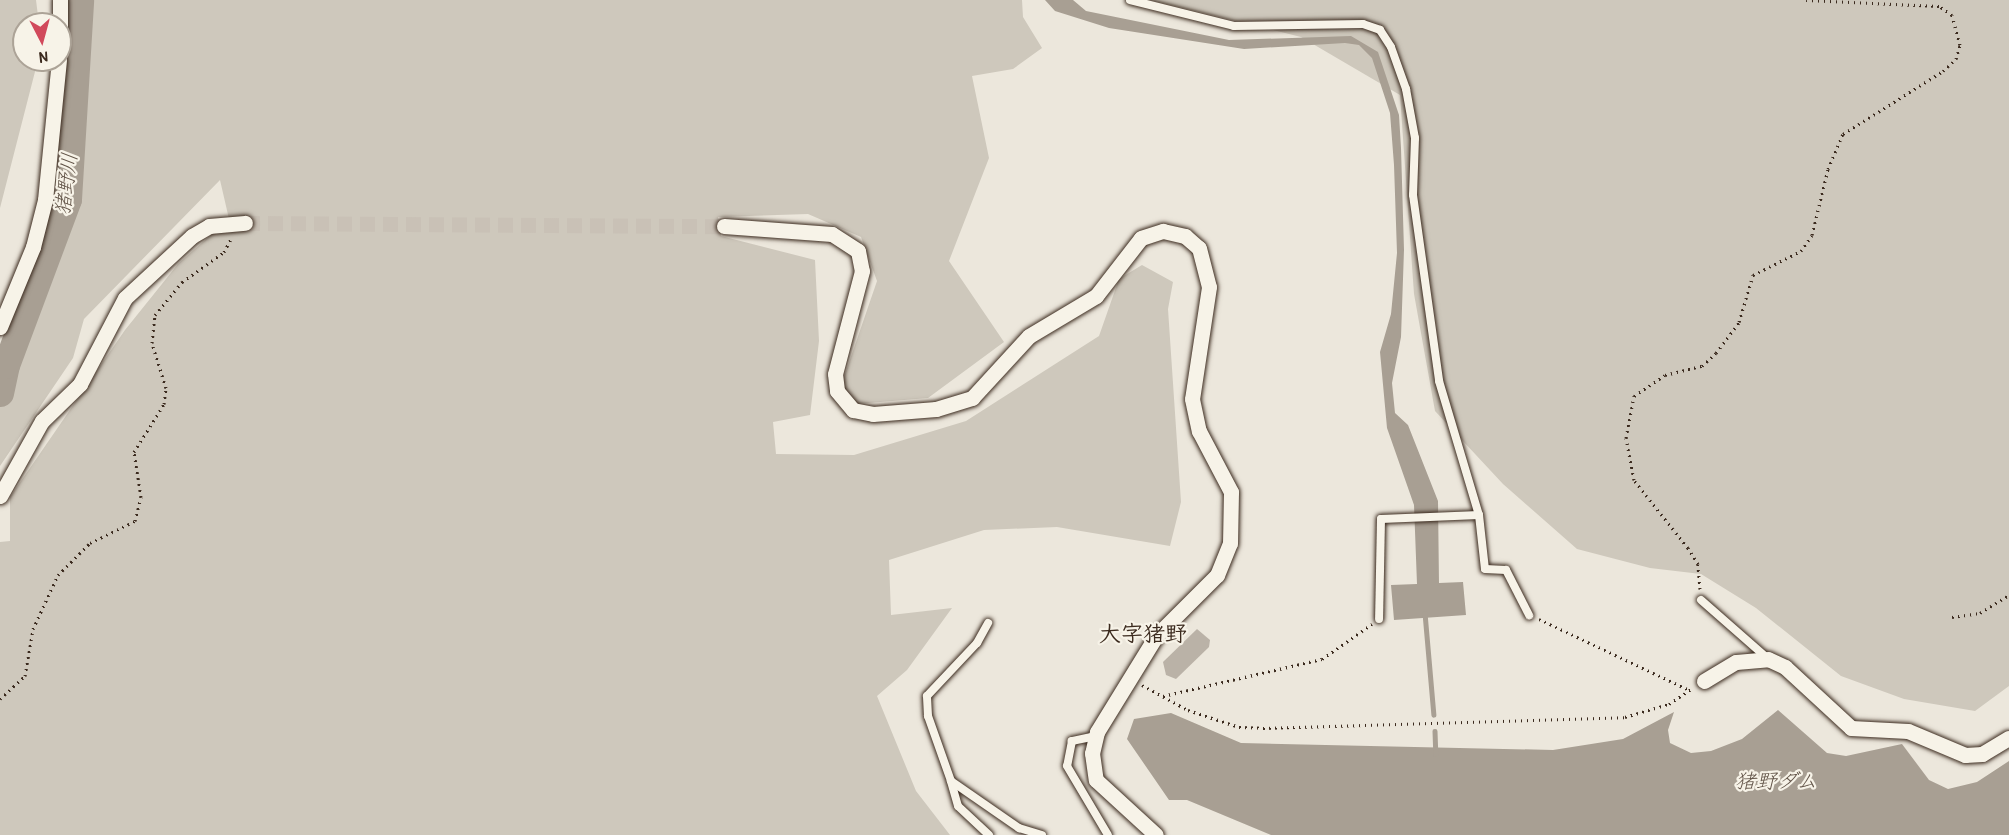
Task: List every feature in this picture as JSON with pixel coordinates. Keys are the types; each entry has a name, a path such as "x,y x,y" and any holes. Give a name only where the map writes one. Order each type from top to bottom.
{"street":[{"path":"0,327 33,247 45,200 58,72"},
{"path":"0,496 42,421 80,384 125,298 192,236 208,226 238,223"},
{"path":"724,226 832,234 858,251 862,271 835,374 837,391 853,410 873,414 936,409 972,398 1029,336 1096,296 1141,238 1163,231 1185,236 1199,248 1209,287 1192,399 1199,431 1231,492 1230,543 1217,574 1156,636 1132,680 1096,736 1096,780 1156,835"},
{"path":"1704,681 1736,662 1768,659 1785,667 1851,728 1908,731 1965,755 1982,754 2009,738"}],"lane":[{"path":"1130,0 1234,26 1332,21 1380,30 1406,89 1414,138 1413,195 1422,285 1439,381 1479,515 1485,569 1506,570 1529,615"},
{"path":"1379,620 1381,519 1455,514 1479,515"},
{"path":"1701,600 1768,659"},
{"path":"988,623 977,643 927,696 928,716 951,781 950,790 958,806 989,835"},
{"path":"1096,736 1072,741 1067,766 1108,835"},
{"path":"951,781 1019,828 1042,835"}],"path":[{"path":"1701,600 1698,564 1634,480 1626,438 1634,396 1665,375 1702,366 1716,353 1739,322 1753,275 1801,251 1812,235 1828,169 1843,134 1943,71 1956,59 1960,45 1952,15 1939,6 1806,0"},
{"path":"0,699 25,676 33,629 58,575 90,543 135,521 141,497 134,452 164,404 166,388 152,343 155,315 182,282 224,252 238,223"},
{"path":"1952,617 1980,613 2009,595"},
{"path":"1529,615 1689,690"},
{"path":"1161,696 1322,659 1379,620"},
{"path":"1132,680 1161,696 1218,720 1263,728 1625,717 1669,704 1704,681"}],"shaded area":[{"path":"0,0 36,0 38,12 12,12 12,72 35,72 0,208"},
{"path":"76,0 1022,0 1023,17 1042,48 1013,69 972,76 989,158 949,261 1004,342 928,398 844,405 842,383 877,281 861,237 808,214 718,217 721,236 815,260 819,341 810,415 773,422 776,454 854,455 966,421 1099,336 1119,279 1142,265 1173,282 1168,309 1181,502 1170,546 1057,527 984,530 889,560 891,615 952,608 907,670 877,696 916,791 950,835 0,835 0,542 10,541 10,497 125,330 178,264 229,219 220,180 84,319 73,358 0,466 0,371 19,326 81,63"},
{"path":"1151,0 2009,0 2009,686 1975,711 1904,699 1841,676 1756,608 1701,574 1650,568 1577,549 1503,484 1435,411 1414,294 1400,95 1301,37"}],"water":[{"path":"1045,0 1073,0 1086,11 1229,40 1351,36 1378,52 1399,115 1401,148 1404,250 1401,337 1392,383 1395,413 1408,425 1438,501 1439,583 1463,582 1466,615 1394,620 1391,585 1417,584 1414,505 1387,428 1380,352 1391,314 1397,253 1394,165 1390,113 1372,58 1359,45 1345,43 1244,49 1109,28 1055,11"},
{"name":"猪野ダム","path":"1778,710 1827,753 1846,756 1902,744 1929,780 1948,789 1977,782 2009,761 2009,835 1271,835 1187,800 1169,800 1127,739 1134,719 1171,713 1241,743 1553,750 1623,739 1674,712 1668,730 1670,743 1691,753 1711,751 1742,739"}],"building":[{"path":"1197,629 1210,640 1209,647 1176,679 1166,675 1163,662"}],"waterway":[{"name":"猪野川","path":"0,393 6,365 68,199 80,0"},
{"path":"1425,613 1434,715"},
{"path":"1435,731 1436,754"}],"tunnel":[{"path":"245,223 724,226"}],"district":[{"name":"大字猪野","path":"1143,634"}]}
